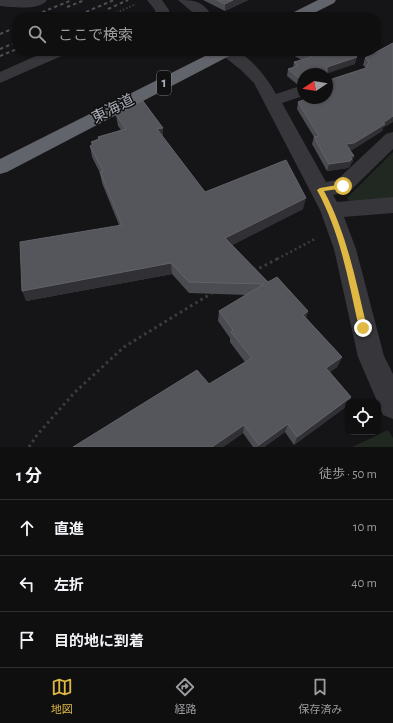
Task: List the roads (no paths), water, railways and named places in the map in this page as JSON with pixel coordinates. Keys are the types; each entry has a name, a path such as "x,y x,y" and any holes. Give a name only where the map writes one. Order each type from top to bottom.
{"highway":[{"path":"305,12 329,0"},
{"name":"東海道","path":"0,167 216,56"}],"street":[{"path":"0,2 30,3 40,0"},
{"path":"154,0 162,12"},
{"path":"185,0 200,9"},
{"path":"0,78 49,56"},
{"path":"232,56 255,74 261,81 334,218 345,249 371,357 393,405"},
{"path":"272,100 297,92"},
{"path":"320,190 343,186 393,138"},
{"path":"334,218 393,205"}],"railway":[{"path":"42,12 72,0"},
{"path":"67,7 85,0"},
{"path":"86,12 114,0"},
{"path":"108,9 128,0"},
{"path":"0,34 12,29"},
{"path":"0,49 12,44"},
{"path":"0,56 12,51"}]}
